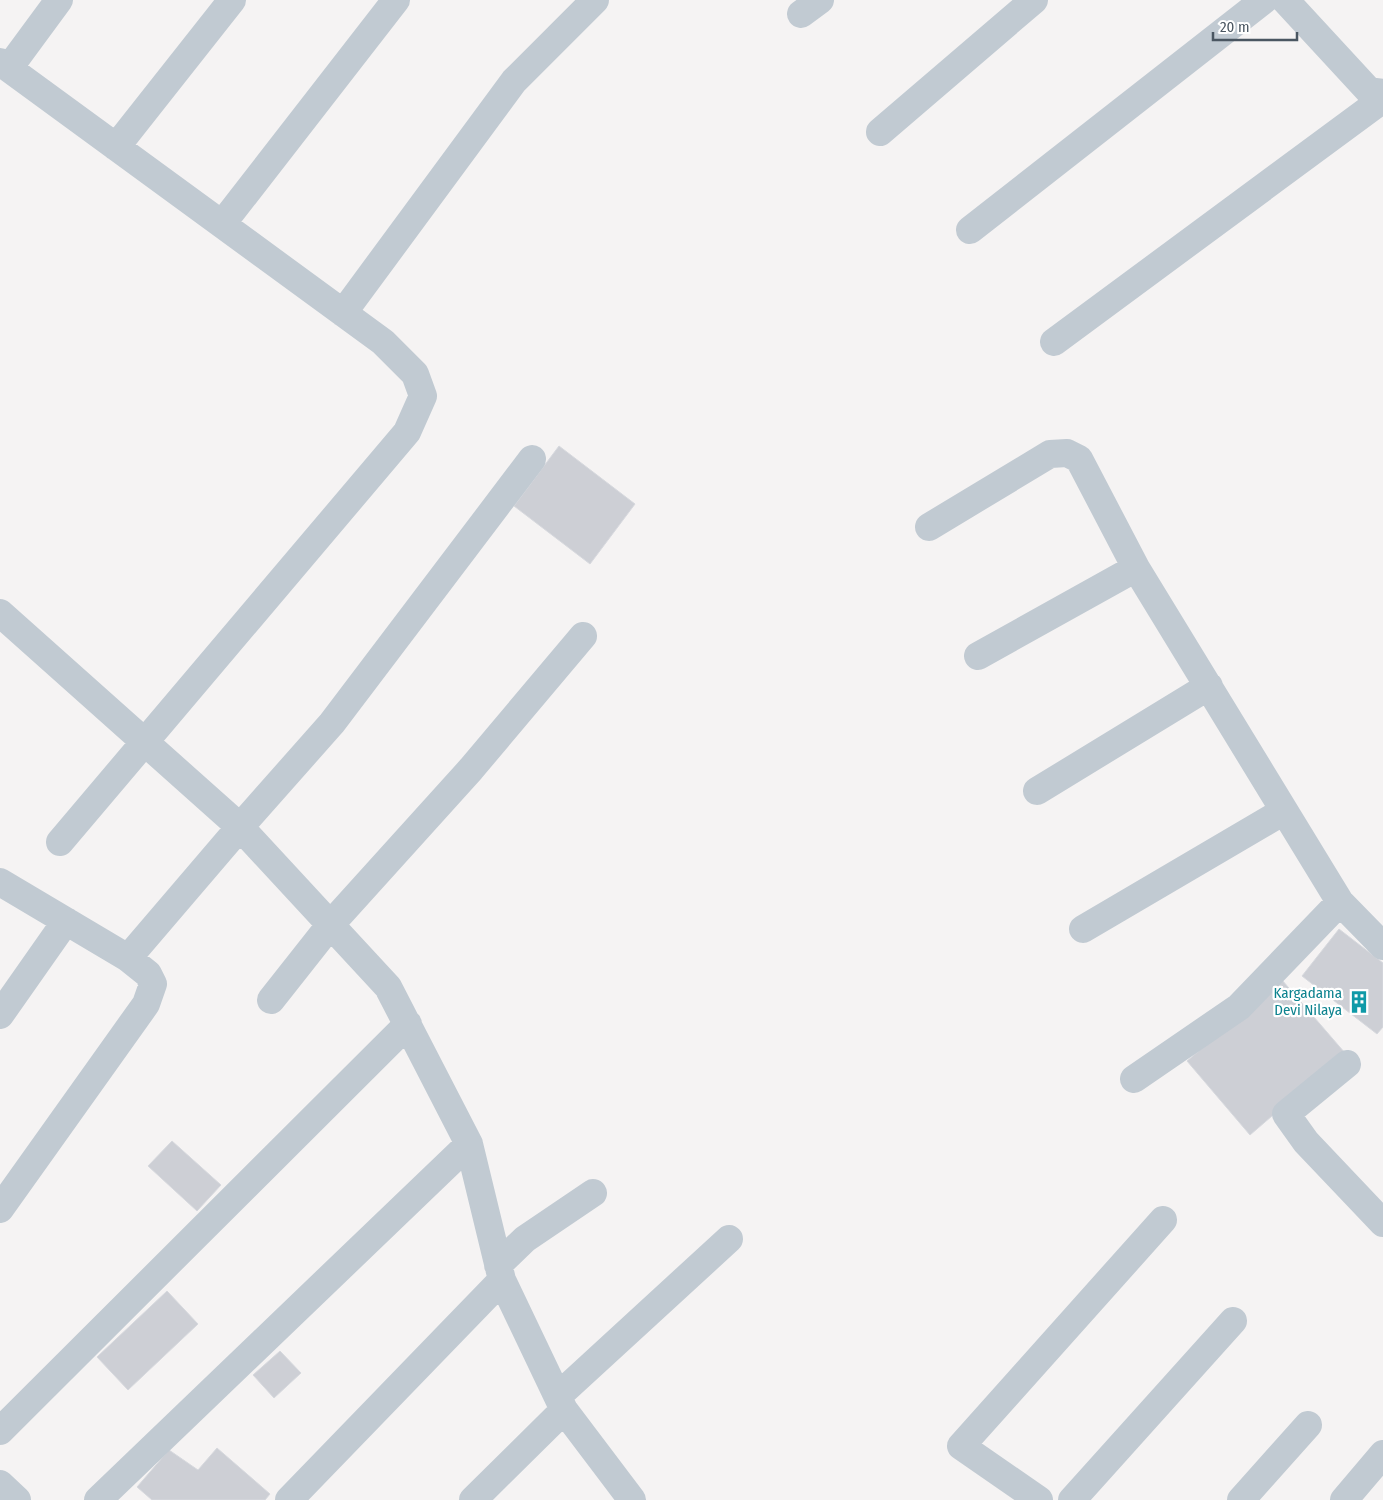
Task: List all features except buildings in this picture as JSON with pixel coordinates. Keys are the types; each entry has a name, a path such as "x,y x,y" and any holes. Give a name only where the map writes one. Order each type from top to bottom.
{"street":[{"path":"59,0 4,65 382,342 415,374 422,396 407,432 60,842"},
{"path":"116,146 232,0"},
{"path":"222,224 396,0"},
{"path":"343,313 514,81 595,0"},
{"path":"880,132 1034,0"},
{"path":"970,230 1264,0"},
{"path":"1286,0 1369,91 1383,93"},
{"path":"1054,342 1383,99"},
{"path":"929,527 1050,454 1067,453 1079,459 1136,568 1340,902 1383,946"},
{"path":"128,958 332,723 532,458"},
{"path":"978,656 1136,568"},
{"path":"0,613 240,827 388,987 469,1144 500,1272 561,1403 632,1500"},
{"path":"271,1000 331,924 471,768 583,636"},
{"path":"1037,791 1209,686"},
{"path":"1083,929 1284,811"},
{"path":"0,882 128,958 148,974 153,984 146,1004 0,1210"},
{"path":"1134,1079 1239,1007 1340,902"},
{"path":"0,1016 66,922"},
{"path":"0,1431 408,1024"},
{"path":"1347,1064 1286,1114 1306,1142 1383,1223"},
{"path":"98,1500 469,1144"},
{"path":"290,1500 500,1272 525,1240 592,1193"},
{"path":"1040,1500 961,1446 1163,1220"},
{"path":"473,1500 561,1403 729,1239"},
{"path":"1072,1500 1233,1321"},
{"path":"1241,1500 1308,1425"},
{"path":"1344,1500 1383,1454"},
{"path":"0,1484 17,1500"}],"place":[{"name":"Kargadama Devi Nilaya","path":"1359,1002"}]}
